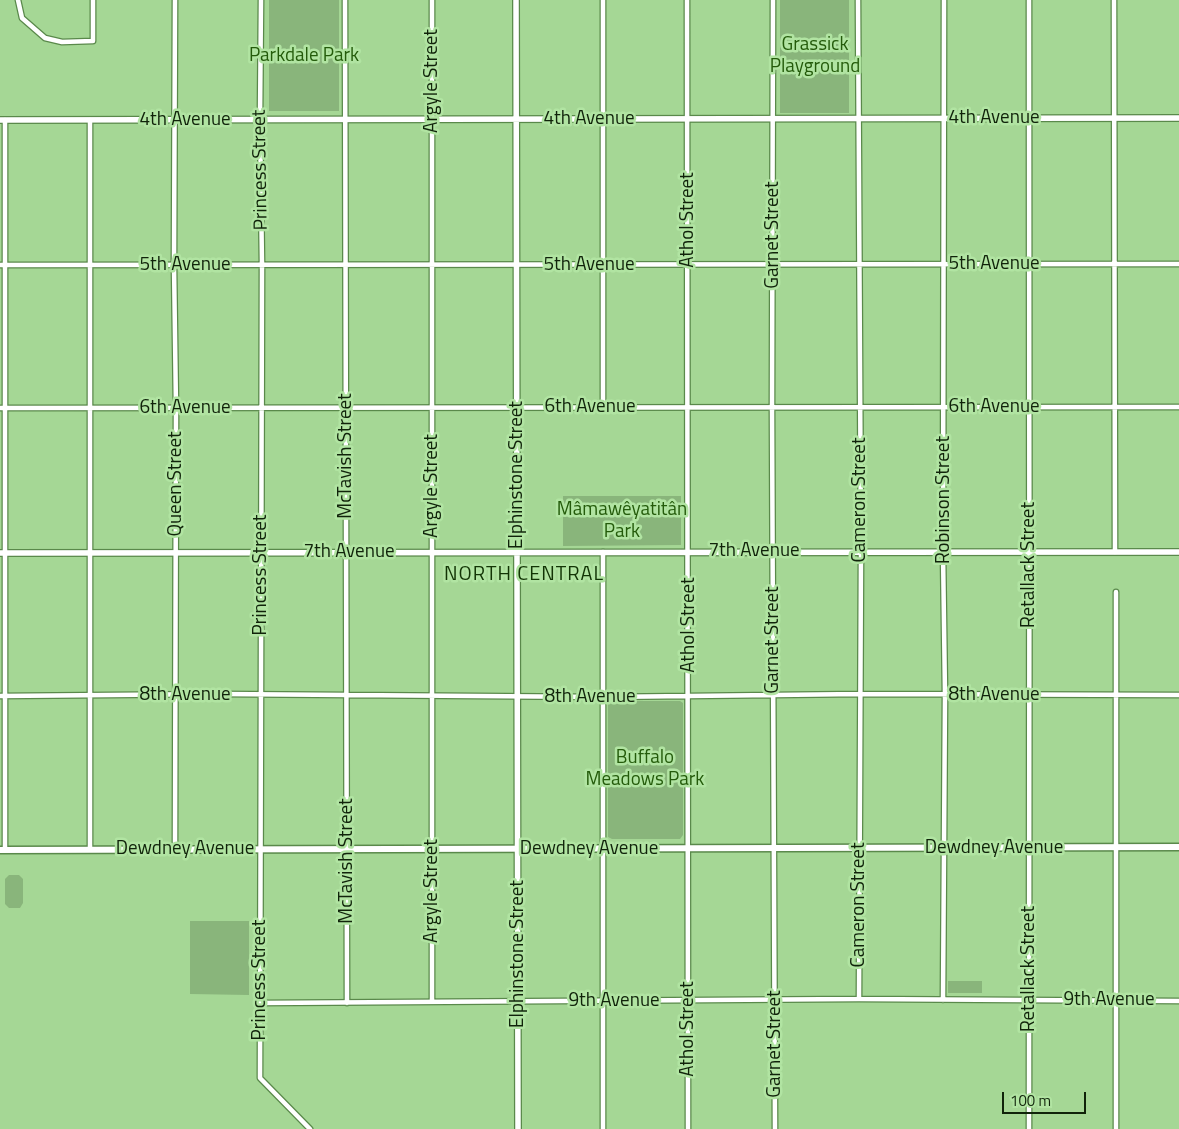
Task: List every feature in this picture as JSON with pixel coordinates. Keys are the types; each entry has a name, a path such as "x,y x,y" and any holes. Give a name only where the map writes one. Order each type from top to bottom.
{"main road":[{"name":"Dewdney Avenue","path":"3,850 602,850 1179,847"}],"street":[{"path":"18,0 22,18 45,38 62,42 93,41 93,0"},
{"name":"Queen Street","path":"175,0 175,849"},
{"name":"Princess Street","path":"261,0 260,1078 310,1129"},
{"name":"McTavish Street","path":"345,0 348,695 347,1003"},
{"name":"Argyle Street","path":"432,0 432,1002"},
{"name":"Elphinstone Street","path":"516,0 518,1129"},
{"path":"603,0 603,408"},
{"name":"Athol Street","path":"687,0 689,552 688,1129"},
{"name":"Garnet Street","path":"773,0 772,407 775,1129"},
{"name":"Cameron Street","path":"858,0 861,551 859,999"},
{"name":"Robinson Street","path":"943,1000 945,695 943,552 944,0"},
{"name":"Retallack Street","path":"1029,1129 1028,552 1030,0"},
{"path":"1114,0 1115,552"},
{"name":"4th Avenue","path":"2,120 1179,118"},
{"path":"2,120 3,850"},
{"path":"90,120 90,849"},
{"name":"5th Avenue","path":"2,265 1179,264"},
{"name":"6th Avenue","path":"2,408 1179,407"},
{"path":"603,552 603,1129"},
{"name":"7th Avenue","path":"2,553 1179,552"},
{"path":"1116,592 1116,1129"},
{"name":"8th Avenue","path":"3,696 261,694 603,697 860,694 1179,695"},
{"name":"9th Avenue","path":"260,1003 859,999 1179,1001"}],"green space":[{"name":"Parkdale Park","path":"269,0 339,0 339,111 269,111"},
{"name":"Grassick Playground","path":"780,0 849,0 849,113 780,113"},
{"name":"Mâmawêyatitân Park","path":"563,496 681,496 681,545 563,546"},
{"name":"Buffalo Meadows Park","path":"611,701 680,701 683,703 683,835 680,839 612,839 608,837 608,704"},
{"path":"9,875 19,875 23,879 23,903 20,908 9,908 5,904 5,879"},
{"path":"190,921 249,921 249,995 190,994"},
{"path":"948,981 982,981 982,993 948,993"}],"district":[{"name":"NORTH CENTRAL","path":"524,575"}]}
